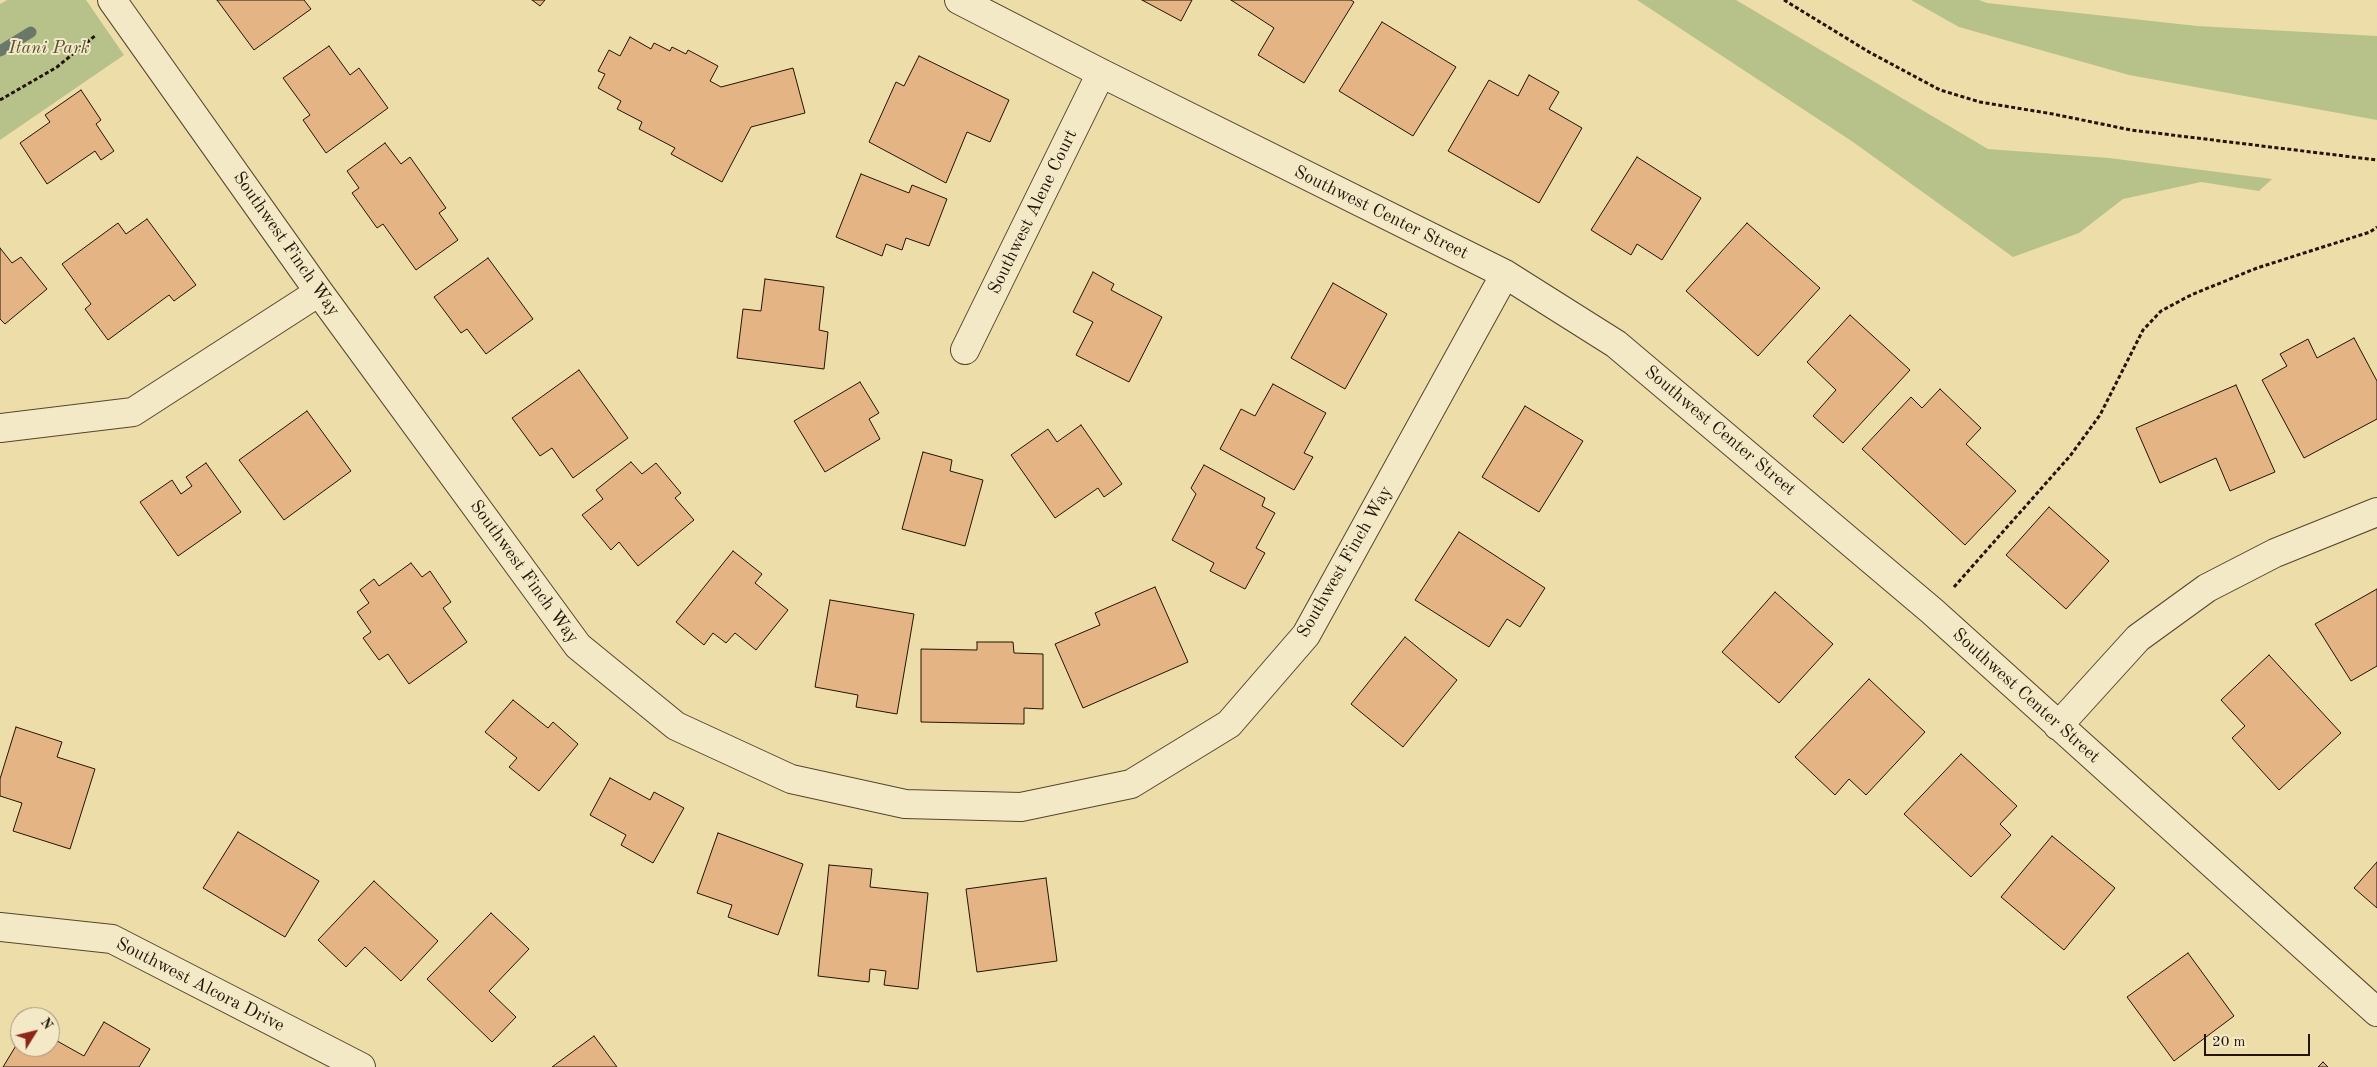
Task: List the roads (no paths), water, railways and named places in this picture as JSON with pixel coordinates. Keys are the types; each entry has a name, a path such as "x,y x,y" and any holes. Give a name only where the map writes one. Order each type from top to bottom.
{"street":[{"name":"Southwest Center Street","path":"959,0 1101,73 1505,274 1616,344 1932,611 2377,1012"},
{"name":"Southwest Finch Way","path":"117,7 319,292 578,646 676,726 791,780 906,804 1021,807 1131,784 1229,724 1306,636 1505,274"},
{"name":"Southwest Alene Court","path":"965,350 1101,73"},
{"path":"0,428 133,412 319,292"},
{"path":"2058,726 2138,638 2207,588 2275,553 2364,520 2377,512"},
{"name":"Southwest Alcora Drive","path":"0,927 112,939 362,1067"}],"waterway":[{"path":"0,51 31,32"}],"park label":[{"name":"Itani Park","path":"49,48"}]}
